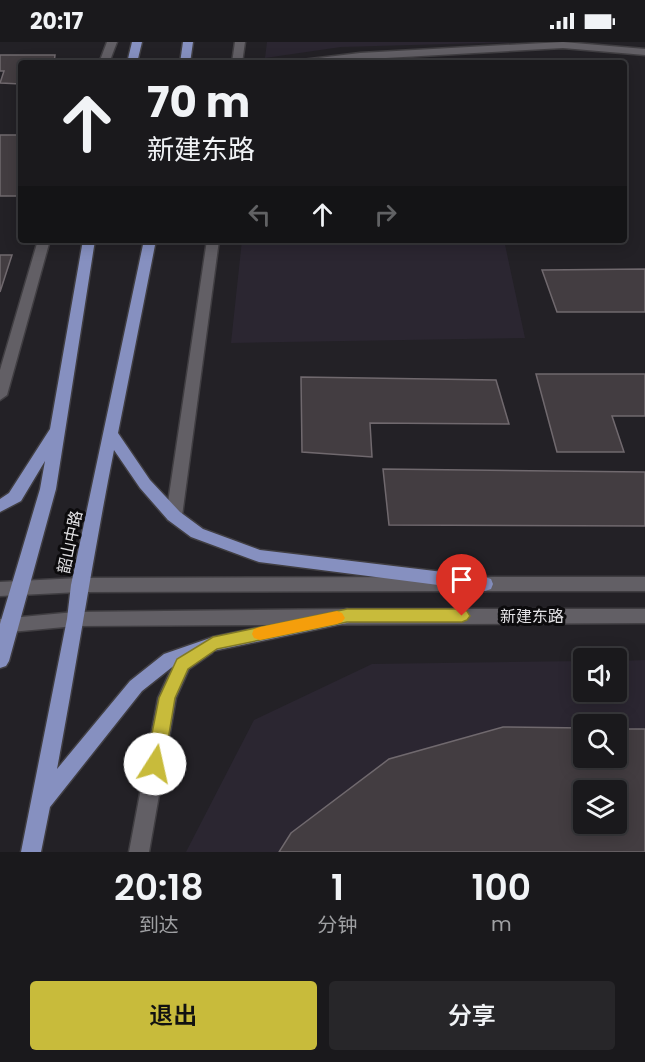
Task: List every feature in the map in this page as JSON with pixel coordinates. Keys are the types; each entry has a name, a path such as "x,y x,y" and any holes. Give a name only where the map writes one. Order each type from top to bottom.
{"main road":[{"path":"133,60 137,42"},
{"path":"185,60 188,42"},
{"name":"韶山中路","path":"0,661 4,626 21,587 48,489 89,243"},
{"name":"韶山中路","path":"32,852 76,619 79,585 149,243"},
{"path":"0,506 15,497 58,428"},
{"path":"111,434 145,484 174,516 197,533 259,556 485,584"},
{"path":"41,802 136,686 170,659 213,644 347,615"}],"street":[{"path":"105,60 112,42"},
{"path":"237,60 240,42"},
{"path":"327,60 360,56 563,45 645,52"},
{"path":"0,395 43,243"},
{"path":"174,516 213,243"},
{"name":"新建东路","path":"0,589 79,585 645,584"},
{"name":"新建东路","path":"4,626 76,619 347,615 645,616"},
{"path":"139,852 167,698 182,664 213,644"}],"shaded area":[{"path":"267,42 517,42 341,47 265,58"},
{"path":"242,243 505,243 525,338 231,343"},
{"path":"645,660 645,852 186,852 254,720 372,664 573,661 573,702 627,702 627,661"}],"building":[{"path":"0,55 55,55 54,60 18,60 18,84 0,83 4,71 0,71"},
{"path":"0,135 18,135 18,196 0,196"},
{"path":"0,255 12,255 0,292"},
{"path":"645,269 645,312 557,312 542,270"},
{"path":"536,374 645,374 645,416 612,416 624,452 557,452"},
{"path":"301,377 496,380 509,424 370,423 372,457 302,452"},
{"path":"383,469 645,472 645,526 389,525"},
{"path":"503,727 573,728 573,768 627,768 627,729 645,729 645,852 279,852 291,833 389,759"}],"slow traffic":[{"path":"260,634 337,618"}],"route":[{"path":"155,764 167,698 182,664 213,644 347,615 462,616"}]}
